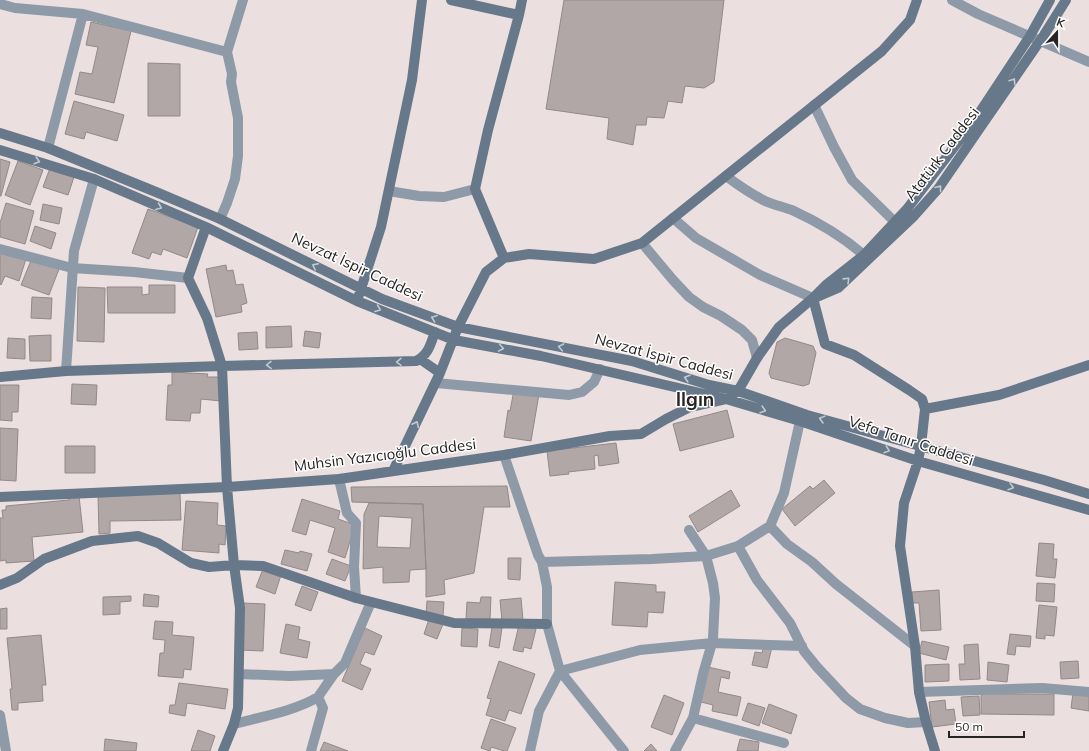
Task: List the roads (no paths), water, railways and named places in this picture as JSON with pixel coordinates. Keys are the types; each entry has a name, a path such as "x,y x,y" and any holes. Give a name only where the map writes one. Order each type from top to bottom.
{"street":[{"path":"220,219 235,179 238,156 238,118 231,82 232,74 227,52 243,0"},
{"path":"357,301 381,227 412,80 422,0"},
{"path":"451,0 519,15"},
{"path":"504,258 475,189 488,130 522,0"},
{"path":"393,471 436,383 458,327 486,272 504,258 529,254 594,259 642,243 882,51 910,20 918,0"},
{"path":"952,0 978,14 1089,62"},
{"name":"Atatürk Caddesi","path":"738,391 757,358 779,327 826,285 864,255 923,189 974,122 1030,36 1050,0"},
{"name":"Atatürk Caddesi","path":"813,298 838,288 914,216 938,189 1052,23 1066,0"},
{"path":"0,4 14,4 83,14 227,52"},
{"path":"48,148 83,14"},
{"path":"814,105 852,180 895,222"},
{"name":"Nevzat İspir Caddesi","path":"0,133 48,148 220,219 382,299 458,327 632,361 710,385 738,391"},
{"name":"Nevzat İspir Caddesi","path":"0,150 94,179 206,227 357,301 454,340 541,356 726,399"},
{"path":"726,176 765,201 807,217 839,236 864,255"},
{"path":"66,371 74,252 94,179"},
{"path":"388,191 419,196 444,197 475,189"},
{"path":"673,218 696,238 760,275 813,298 825,344 854,356 922,399 925,409 921,446 918,461 904,502 900,546 915,646 919,692 934,751"},
{"path":"206,227 188,278 207,318 222,366 227,487 234,564 240,608 238,708 224,751"},
{"path":"642,243 689,297 742,330 752,340 757,358"},
{"path":"0,249 72,268 134,272 188,278"},
{"path":"0,377 66,371 416,361 425,355 435,332"},
{"path":"420,359 440,373"},
{"path":"925,409 999,395 1089,365"},
{"path":"436,383 569,395 582,392 594,382 600,369"},
{"name":"Muhsin Yazıcıoğlu Caddesi","path":"0,497 227,487 339,479 504,455 610,436 641,434 690,407 726,399 738,391"},
{"name":"Vefa Tanır Caddesi","path":"738,391 807,415 1044,480 1089,494"},
{"name":"Vefa Tanır Caddesi","path":"726,399 800,421 918,461 1089,510"},
{"path":"542,562 706,556 738,546 770,526 784,493 800,421"},
{"path":"504,455 542,562 547,587 547,624 560,671 624,751"},
{"path":"339,479 347,513 356,523 354,567 356,598"},
{"path":"770,526 787,544 812,562 836,584 915,646"},
{"path":"675,751 693,718 712,643 715,598 706,556 689,530"},
{"path":"0,585 17,578 44,559 92,540 138,536 158,543 191,563 208,567 234,564 263,566 356,598 454,623 547,624"},
{"path":"738,546 757,580 790,623 802,646 817,667 846,698 860,709 885,718 908,723 926,722"},
{"path":"234,724 295,707 310,702 318,697 334,674 345,664 371,602"},
{"path":"530,751 539,711 560,671 640,650 712,643 802,646"},
{"path":"238,674 290,676 334,674"},
{"path":"919,692 1042,688 1089,692"},
{"path":"311,751 323,708 318,697"},
{"path":"0,715 6,751"},
{"path":"693,718 784,744"}],"district":[{"name":"Ilgın","path":"695,399"}]}
